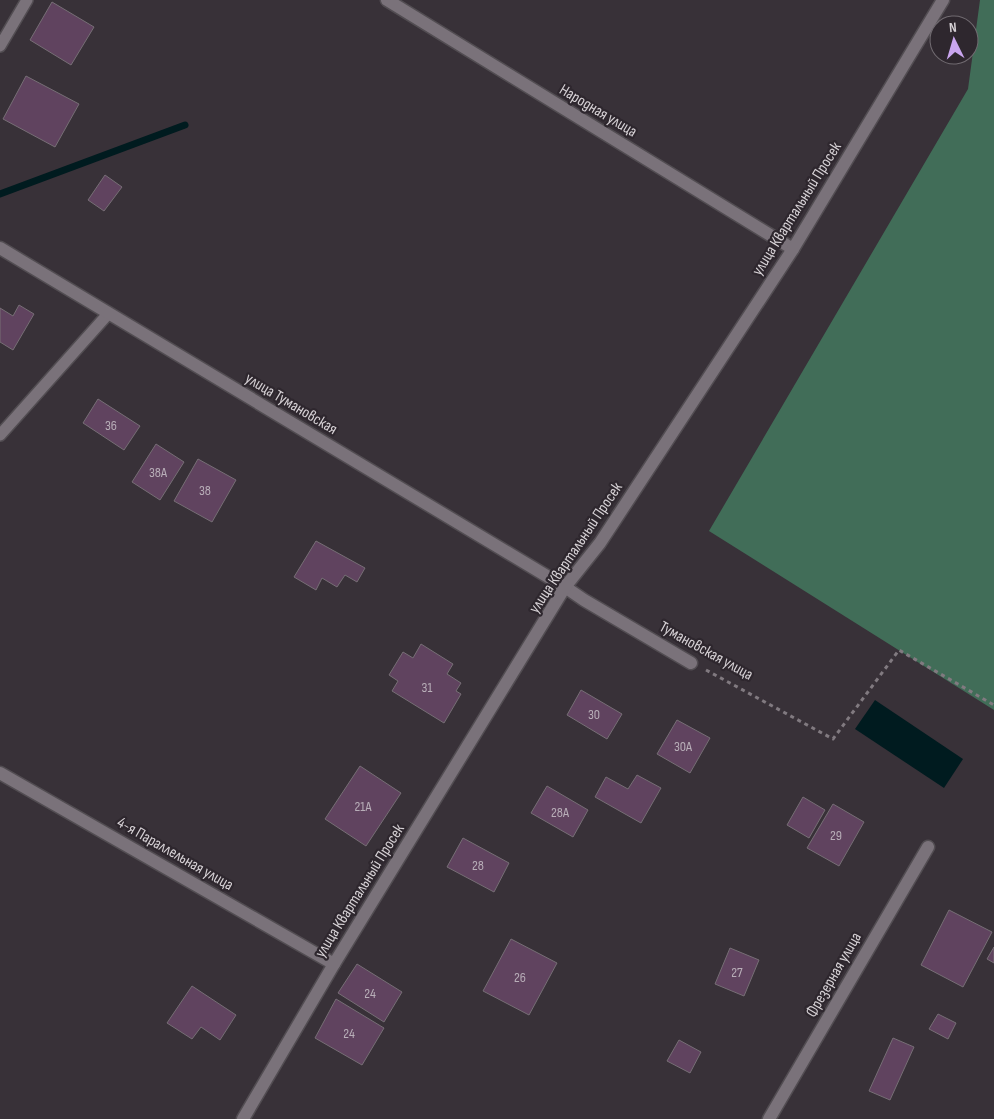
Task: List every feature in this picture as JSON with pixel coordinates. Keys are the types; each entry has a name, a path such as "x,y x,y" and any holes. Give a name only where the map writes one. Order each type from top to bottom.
{"street":[{"name":"Народная улица","path":"386,0 793,249"},
{"name":"улица Квартальный Просек","path":"243,1119 334,964 566,587 600,543 793,249 943,0"},
{"name":"улица Тумановская","path":"0,248 566,587"},
{"name":"Тумановская улица","path":"566,587 584,600 691,663"},
{"name":"4-я Параллельная улица","path":"0,773 334,964"},
{"name":"Фрезерная улица","path":"769,1119 928,847"}],"lane":[{"path":"0,46 27,0"},
{"path":"0,434 108,314"}],"path":[{"name":"Тумановская улица","path":"691,663 833,739 899,650 994,705"}],"green space":[{"path":"980,0 994,0 994,710 709,531 968,89 971,65 979,65 978,15"}],"water":[{"path":"875,700 963,759 944,788 855,729"}],"building":[{"path":"52,2 94,27 71,65 30,40"},
{"path":"26,76 79,104 55,147 3,119"},
{"path":"105,175 122,187 104,211 88,200"},
{"path":"19,305 34,314 13,350 0,342 0,308 13,316"},
{"path":"98,399 140,426 124,450 83,423"},
{"path":"156,444 184,462 160,500 132,482"},
{"path":"198,459 236,480 212,522 174,501"},
{"path":"316,541 365,568 357,582 345,575 337,587 322,578 316,590 294,577"},
{"path":"421,644 453,664 447,674 461,683 456,691 461,694 444,723 392,691 398,681 389,675 403,652 413,658"},
{"path":"581,690 622,714 607,739 567,715"},
{"path":"677,720 710,738 690,773 657,754"},
{"path":"360,766 401,793 366,846 325,819"},
{"path":"637,775 661,788 641,823 595,797 606,777 628,789"},
{"path":"547,786 588,810 573,837 531,813"},
{"path":"803,797 825,810 809,838 787,825"},
{"path":"833,804 864,822 839,866 807,848"},
{"path":"463,838 509,863 494,892 447,867"},
{"path":"949,910 992,932 963,987 921,965"},
{"path":"511,939 557,963 529,1015 483,991"},
{"path":"994,947 994,963 987,959"},
{"path":"730,948 759,960 744,996 715,984"},
{"path":"357,964 402,992 384,1022 338,993"},
{"path":"192,986 236,1015 220,1040 201,1027 192,1039 167,1023"},
{"path":"336,999 384,1028 362,1065 315,1038"},
{"path":"938,1014 956,1023 948,1039 929,1029"},
{"path":"893,1038 914,1047 890,1100 869,1091"},
{"path":"679,1040 701,1052 690,1073 667,1061"}],"waterway":[{"path":"0,194 185,125"}]}
